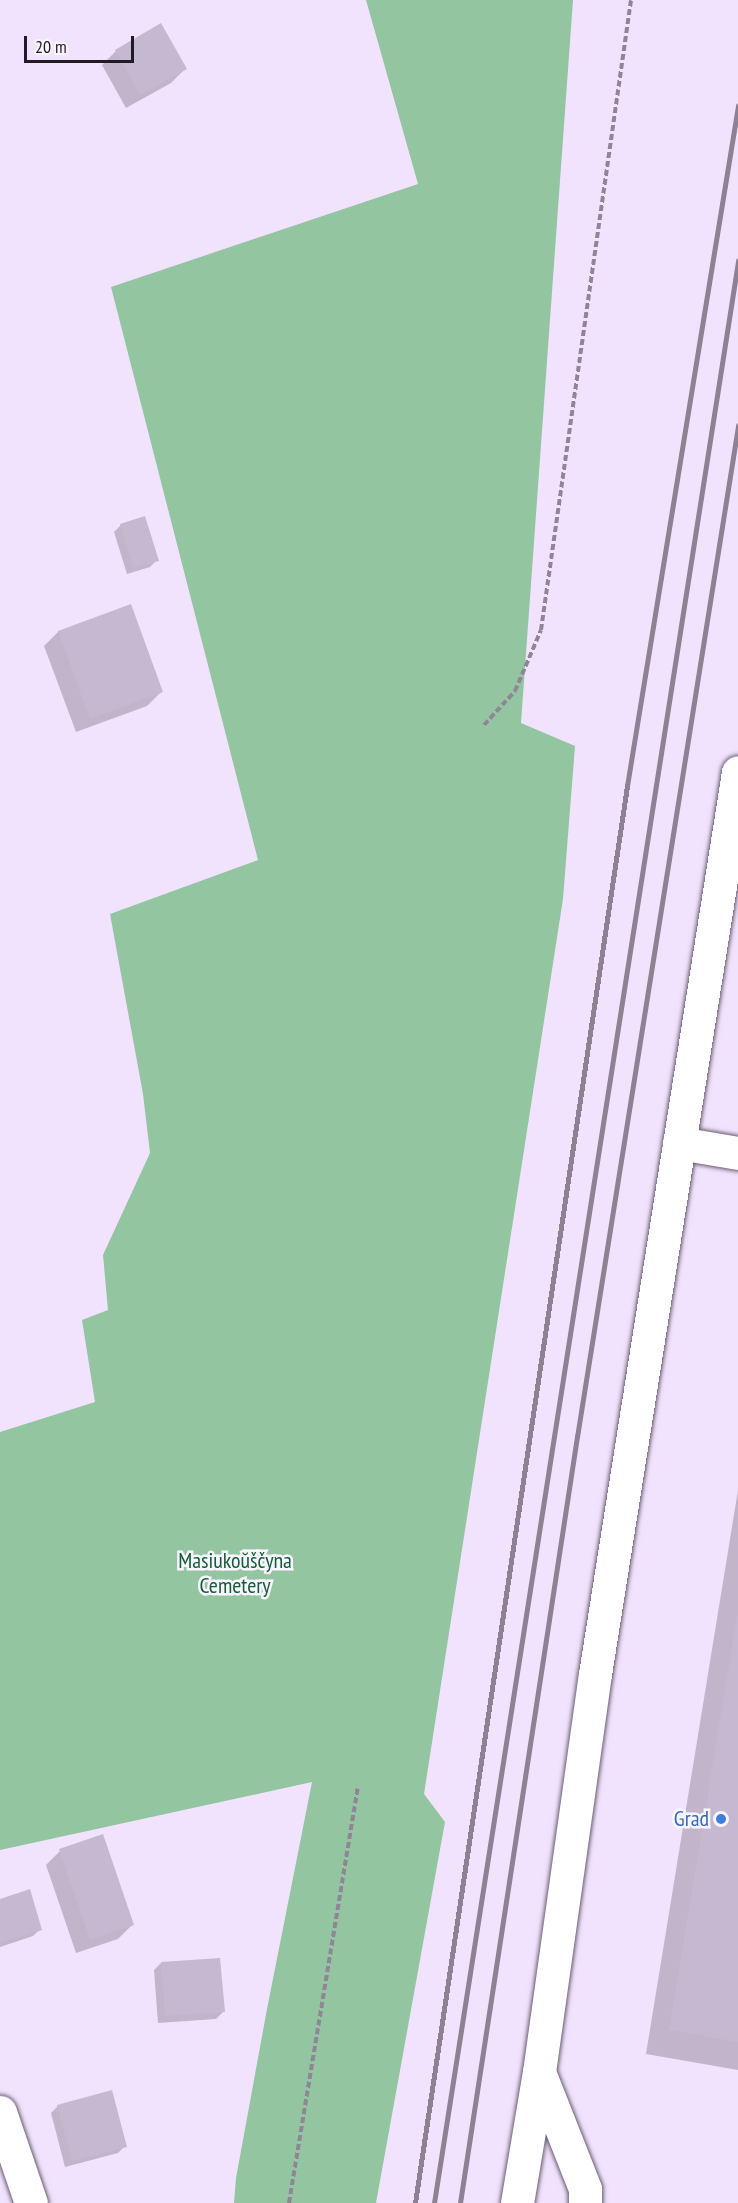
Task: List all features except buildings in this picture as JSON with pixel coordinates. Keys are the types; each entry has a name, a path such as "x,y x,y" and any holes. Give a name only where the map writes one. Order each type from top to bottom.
{"street":[{"path":"517,2203 539,2072 595,1674 738,772"},
{"path":"679,1143 738,1153"},
{"path":"539,2072 585,2189 585,2203"},
{"path":"0,2112 31,2203"}],"path":[{"path":"484,725 515,691 541,630 630,0"},
{"path":"288,2203 358,1788"}],"green space":[{"name":"Masiukoŭščyna Cemetery","path":"366,0 573,0 521,723 575,746 563,899 424,1794 445,1822 376,2203 234,2203 236,2178 267,2009 312,1782 0,1850 0,1432 95,1402 82,1320 108,1310 103,1255 150,1153 143,1094 110,914 258,860 111,287 418,184"}],"railway":[{"path":"415,2203 627,786 738,106"},
{"path":"434,2203 738,261"},
{"path":"460,2203 577,1437 738,426"}],"place":[{"name":"Grad","path":"721,1819"}]}
